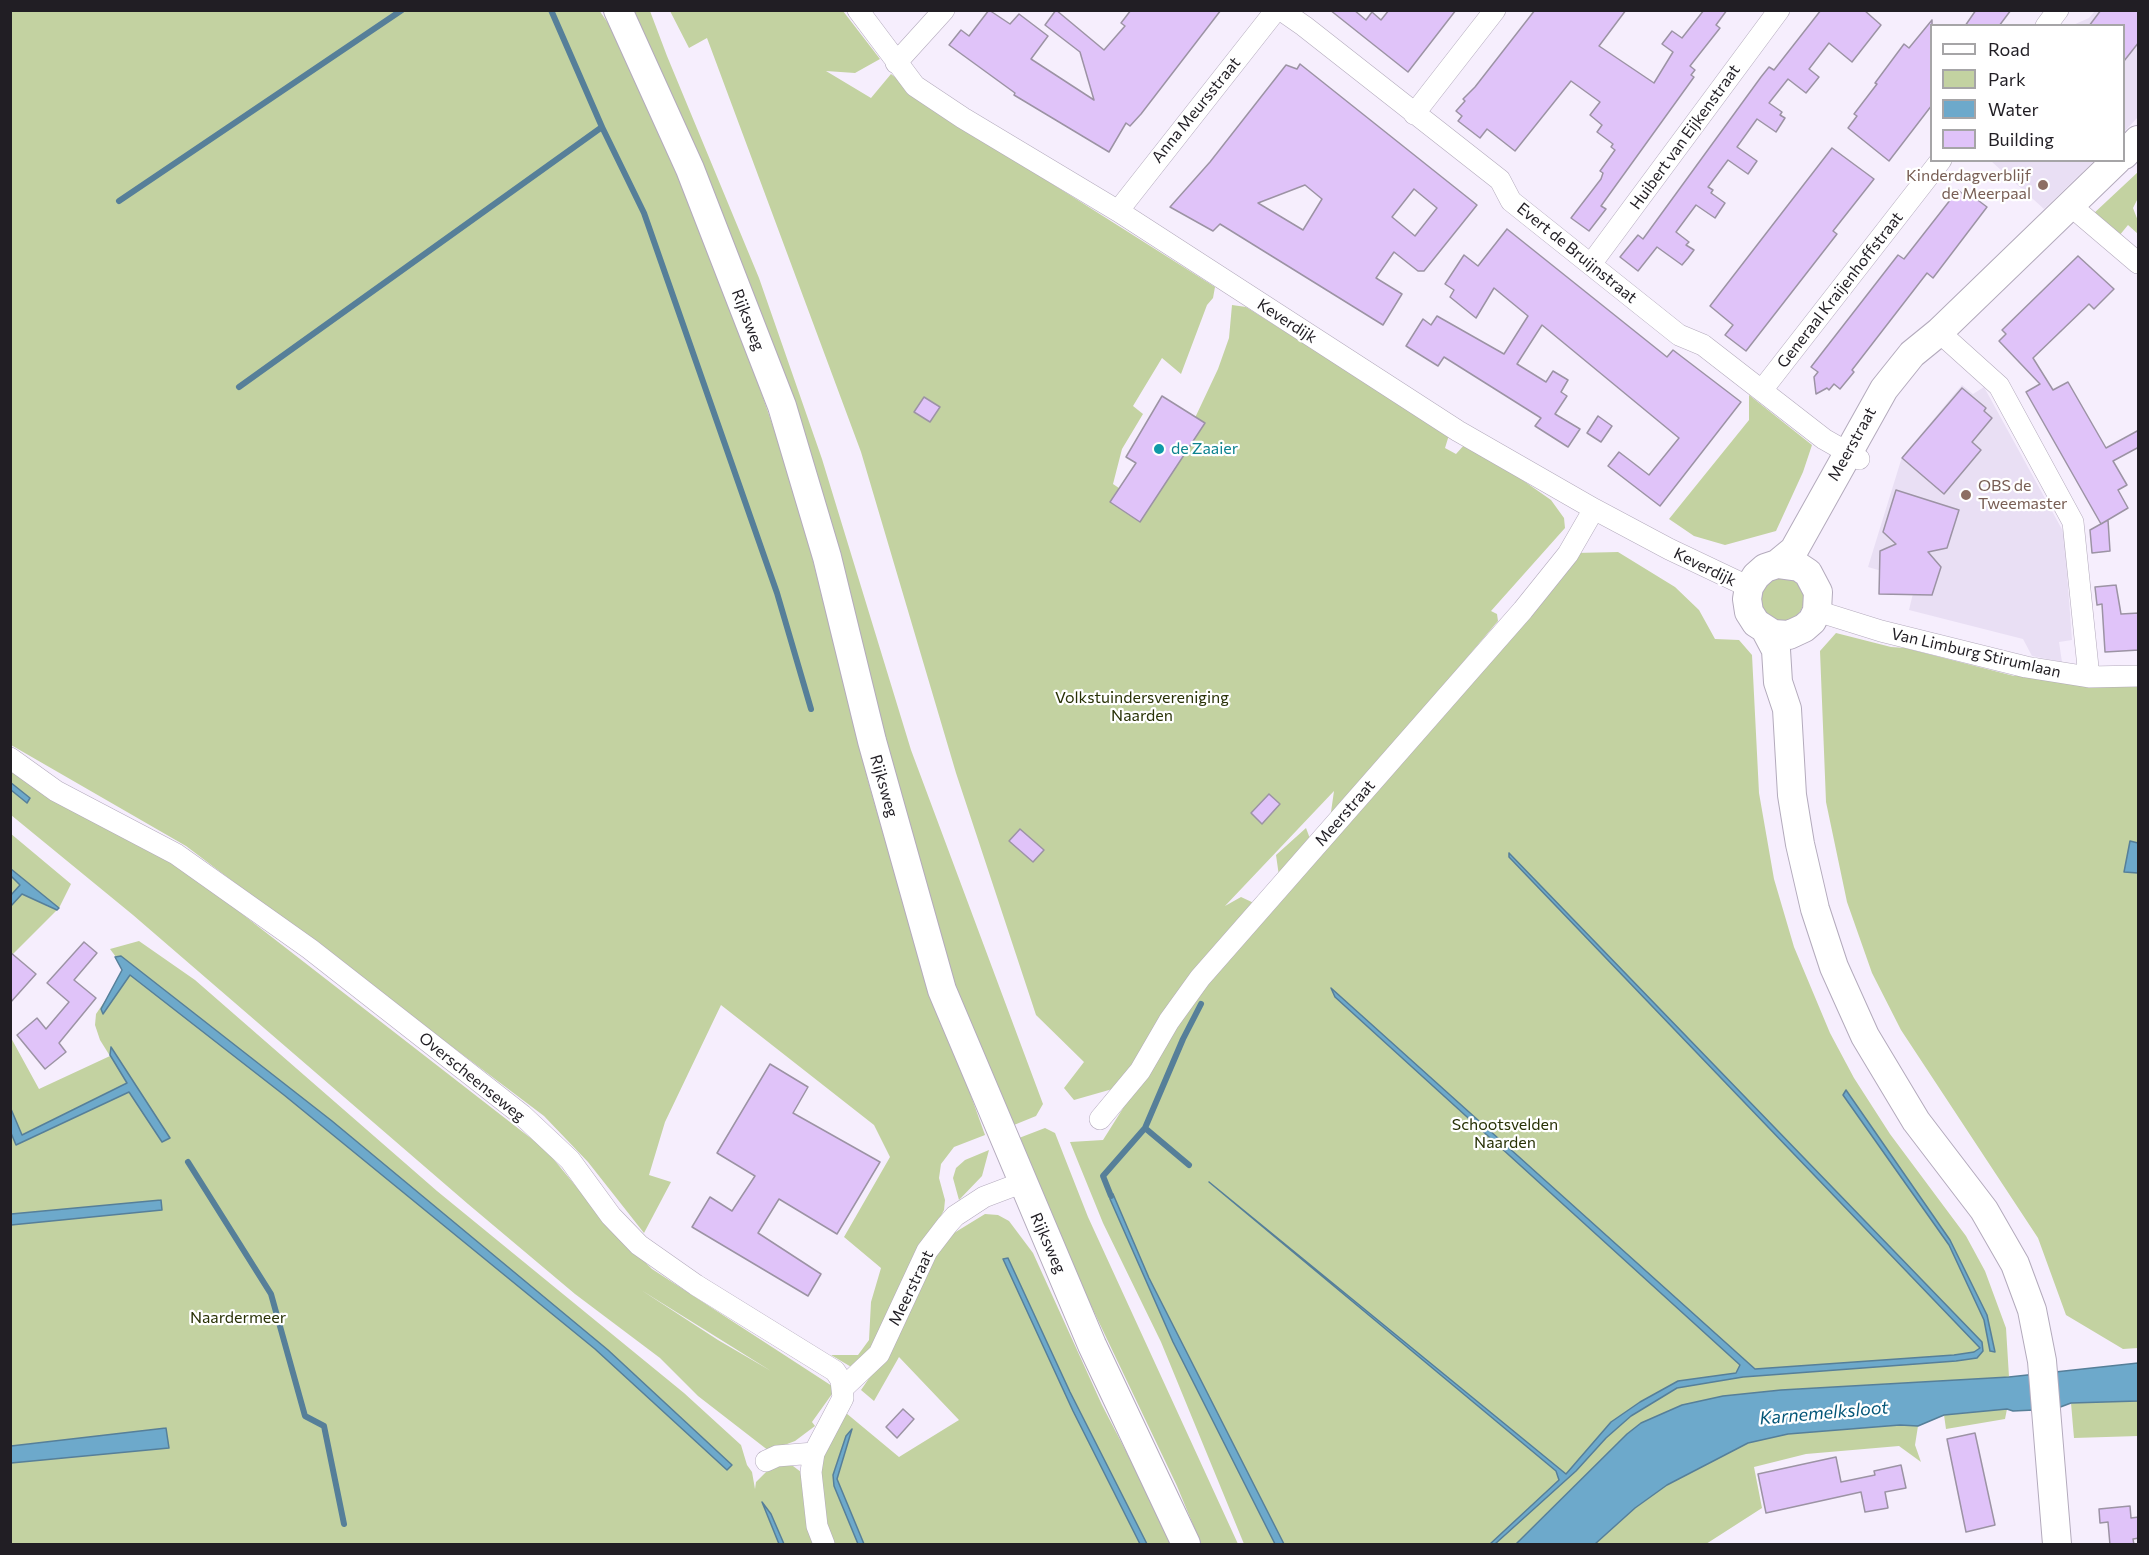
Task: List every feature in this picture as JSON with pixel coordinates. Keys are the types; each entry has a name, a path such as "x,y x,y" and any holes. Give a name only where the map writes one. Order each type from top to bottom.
{"street":[{"name":"Keverdijk","path":"858,10 915,86 963,118 1118,211 1458,431 1594,509 1697,563 1749,587"},
{"path":"896,63 944,10"},
{"name":"Evert de Bruijnstraat","path":"1278,10 1304,26 1500,180 1511,201 1679,335 1703,345 1830,444 1853,456"},
{"name":"Anna Meursstraat","path":"1118,211 1278,10"},
{"path":"1414,114 1495,10"},
{"name":"Huibert van Eijkenstraat","path":"1591,264 1779,10"},
{"path":"2048,24 2058,10"},
{"name":"Rijksweg","path":"618,12 690,169 782,406 827,557 872,741 942,990 1021,1183 1092,1345 1186,1545"},
{"path":"2125,154 2139,140"},
{"name":"Generaal Kraijenhoffstraat","path":"1762,390 1939,162"},
{"name":"Meerstraat","path":"1777,564 1787,557 1800,540 1853,456 1939,332 2115,162"},
{"path":"2071,206 2139,263"},
{"path":"1939,332 1999,386 2073,522 2090,677"},
{"name":"Meerstraat","path":"1814,582 1812,568 1814,549 1853,456"},
{"name":"Meerstraat","path":"1100,1119 1140,1071 1169,1021 1200,978 1524,610 1568,554 1594,509"},
{"path":"1787,709 1778,682 1776,650 1766,631 1756,623 1749,612 1747,600 1749,587 1760,572 1777,564 1799,567 1814,582 1818,592 1810,620 1794,649 1793,680 1787,709 1792,795 1800,844 1815,909 1834,967 1865,1036 1917,1121 1984,1209 2015,1264 2032,1311 2042,1361 2056,1545"},
{"path":"1766,631 1781,635 1810,620"},
{"name":"Van Limburg Stirumlaan","path":"1810,620 1881,631 2026,667 2090,677 2139,676"},
{"name":"Overscheenseweg","path":"10,758 56,791 176,854 310,949 522,1115 570,1160 612,1216 639,1245 696,1285 835,1371 843,1388"},
{"name":"Meerstraat","path":"843,1388 879,1354 927,1251 955,1216 984,1197 1021,1183"},
{"path":"824,1545 817,1526 811,1492 814,1453 841,1405 843,1388"},
{"path":"766,1461 777,1456 814,1453"}],"shaded area":[{"path":"2095,11 2138,11 2138,117 2125,131 2125,24 2076,24 2089,18"},
{"name":"Kinderdagverblijf de Meerpaal","path":"1992,162 2093,162 2044,209"},
{"name":"OBS de Tweemaster","path":"1962,385 1973,394 1984,387 2064,533 2072,640 2059,642 2062,662 2032,656 2023,639 1909,610 1916,581 1868,567 1902,457"}],"green space":[{"path":"599,10 614,32 665,142 749,357 796,493 868,781 907,917 985,1135 954,1147 941,1164 939,1178 945,1200 944,1210 871,1351 853,1368 831,1355 858,1355 869,1340 871,1302 881,1268 844,1237 890,1157 874,1125 721,1005 665,1122 649,1175 671,1182 644,1233 588,1162 544,1116 186,846 11,745 10,11"},
{"path":"631,11 650,11 759,278 822,459 911,750 1043,1104 1036,1116 1014,1125 948,977 885,745"},
{"name":"Volkstuindersvereniging Naarden","path":"670,11 843,11 880,59 855,73 826,71 871,98 891,74 934,109 1215,287 1213,298 1207,305 1181,374 1162,358 1133,406 1143,414 1122,449 1113,484 1147,507 1194,420 1218,369 1229,338 1232,305 1246,307 1449,435 1445,448 1456,454 1465,444 1521,479 1551,500 1564,518 1565,528 1491,611 1497,614 1498,621 1330,819 1334,791 1225,906 1241,897 1256,904 1116,1088 1074,1100 1064,1088 1084,1062 1036,1015 956,773 861,452 707,38 689,48"},
{"path":"2138,172 2138,198 2133,208 2138,221 2138,234 2128,225 2119,236 2092,215"},
{"path":"1749,395 1812,445 1803,472 1776,531 1725,545 1694,536 1669,519 1749,420"},
{"name":"Schootsvelden Naarden","path":"1618,552 1675,587 1699,610 1715,639 1739,640 1752,655 1759,793 1774,879 1794,947 1830,1033 1854,1078 1890,1134 1966,1236 1985,1271 2006,1328 2009,1377 1780,1390 1723,1396 1682,1405 1641,1423 1627,1434 1516,1544 1284,1544 1149,1278 1112,1195 1110,1199 1173,1342 1275,1544 1244,1544 1161,1342 1103,1223 1070,1142 1103,1140 1185,1010 1279,876 1276,855 1306,828 1315,852 1575,553","holes":["1845,1091 1950,1240 1987,1315 1995,1352 1990,1350 1984,1320 1949,1245 1844,1095"]},
{"path":"1782,577 1791,578 1798,583 1803,590 1803,608 1798,615 1791,620 1782,621 1773,620 1766,615 1761,608 1760,599 1761,590 1766,583 1773,578"},
{"path":"1836,633 2014,676 2024,673 2138,682 2138,843 2130,842 2124,872 2138,873 2138,1348 2123,1349 2066,1315 2038,1238 1901,1030 1872,973 1847,902 1826,802 1820,651"},
{"path":"11,767 170,858 546,1150 612,1230 652,1269 832,1386 832,1394 812,1422 815,1426 795,1441 769,1451 698,1396 660,1358 575,1294 133,915 11,815","holes":["641,1290 771,1371 718,1340"]},
{"path":"10,833 71,884 59,908 51,902 47,906 57,910 11,956"},
{"name":"Naardermeer","path":"139,941 195,980 437,1191 684,1393 741,1445 747,1465 752,1472 755,1489 756,1482 768,1470 783,1464 793,1466 801,1472 814,1544 784,1544 771,1514 763,1505 779,1544 11,1544 10,1036 39,1089 110,1056 100,1040 95,1025 96,1014 129,965 116,957 110,949"},
{"path":"1045,1128 1055,1133 1088,1217 1238,1544 1201,1544 1177,1486 1055,1230 1019,1138"},
{"path":"989,1150 982,1176 959,1200 953,1178 956,1168 965,1160"},
{"path":"985,1214 998,1215 1009,1221 1033,1253 1102,1405 1174,1544 1147,1544 1070,1392 1008,1258 1073,1411 1140,1544 864,1544 837,1479 851,1431 846,1436 833,1475 834,1486 858,1544 828,1544 819,1470 822,1458 846,1413 899,1457 959,1420 899,1357 874,1401 861,1390 889,1349 931,1261 954,1233"},
{"path":"2138,1401 2138,1436 2074,1438 2071,1403"},
{"path":"2007,1409 2005,1419 1946,1429 1944,1415"},
{"path":"1900,1425 1918,1426 1915,1445 1921,1462 1899,1446 1806,1454 1754,1467 1762,1508 1706,1544 1595,1544 1635,1508 1666,1485 1748,1443 1788,1434"}],"water":[{"path":"10,782 30,798 27,803 11,790"},
{"path":"2130,841 2138,843 2138,873 2124,872"},
{"path":"1509,853 1982,1342 1983,1351 1977,1358 1956,1361 1743,1377 1677,1388 1631,1416 1606,1438 1576,1471 1495,1544 1490,1544 1559,1480 1556,1471 1209,1182 1566,1474 1611,1422 1640,1402 1678,1381 1736,1373 1740,1365 1335,997 1331,988 1755,1369 1954,1355 1974,1352 1980,1348 1509,857"},
{"path":"11,869 59,908 57,910 22,894 11,906 11,895 20,885 11,876"},
{"path":"121,956 332,1121 608,1350 732,1465 727,1470 595,1349 284,1095 130,975 103,1014 101,1009 122,970 115,957"},
{"path":"111,1047 170,1138 162,1142 129,1092 16,1145 11,1133 11,1109 22,1135 127,1083 110,1055"},
{"path":"1846,1090 1950,1240 1987,1315 1995,1352 1990,1351 1984,1320 1949,1245 1843,1095"},
{"path":"1113,1194 1149,1278 1284,1544 1275,1544 1173,1342 1110,1199"},
{"path":"161,1200 162,1210 11,1225 11,1214"},
{"path":"1008,1258 1070,1392 1147,1544 1140,1544 1073,1411 1003,1259"},
{"name":"Karnemelksloot","path":"2138,1363 2138,1401 2071,1403 2055,1409 2013,1411 2007,1409 1944,1415 1918,1426 1900,1425 1788,1434 1748,1443 1667,1485 1635,1508 1595,1544 1516,1544 1627,1434 1641,1423 1682,1405 1723,1396 1781,1390 2009,1377"},
{"path":"166,1428 169,1448 11,1463 11,1446"},
{"path":"852,1429 837,1479 864,1544 858,1544 834,1486 833,1475 846,1436"},
{"path":"762,1502 771,1514 784,1544 779,1544"}],"building":[{"path":"989,10 1010,24 1019,14 1048,36 1031,59 1094,100 1080,52 1045,25 1056,10 1104,50 1125,26 1121,23 1131,10 1221,10 1141,114 1130,126 1126,123 1109,152 1014,95 1015,93 949,45 961,30 969,36"},
{"path":"1330,10 1354,10 1366,20 1372,12 1381,20 1389,10 1456,10 1408,72"},
{"path":"1535,10 1626,10 1599,46 1654,83 1673,52 1662,44 1672,31 1682,38 1704,10 1727,10 1716,25 1720,28 1690,66 1695,70 1691,75 1694,77 1601,206 1606,209 1589,231 1571,218 1601,179 1603,173 1600,171 1615,150 1611,147 1613,144 1597,132 1602,125 1590,115 1600,102 1571,81 1515,151 1487,129 1480,138 1458,121 1462,116 1456,111 1465,101 1463,99"},
{"path":"1821,10 1864,10 1881,25 1852,62 1829,43 1809,69 1819,77 1806,93 1788,79 1769,103 1782,112 1780,115 1785,118 1776,132 1757,119 1737,147 1757,161 1748,174 1728,160 1708,187 1713,190 1711,193 1725,203 1715,218 1696,205 1676,232 1689,242 1686,245 1694,250 1688,258 1682,265 1657,247 1638,271 1620,257 1638,235 1643,239 1761,77 1769,67 1774,70"},
{"path":"1976,10 2011,10 2000,24 1966,24"},
{"path":"2101,10 2139,10 2139,42 2125,60 2125,24 2090,24"},
{"path":"1932,20 1930,24 1930,108 1889,161 1848,128 1857,116 1854,114 1904,44 1909,48"},
{"path":"1300,64 1477,205 1424,271 1418,271 1394,252 1376,278 1402,294 1383,325 1220,224 1213,231 1170,207 1210,162 1286,65 1297,69","holes":["1305,185 1322,199 1303,230 1258,203","1414,189 1437,208 1415,236 1392,217"]},
{"path":"1832,148 1874,179 1833,231 1837,234 1746,351 1725,335 1733,325 1710,306"},
{"path":"1958,190 1964,195 1967,192 1987,207 1933,278 1927,273 1840,389 1834,384 1829,390 1827,388 1816,394 1814,377 1818,372 1811,367 1898,255 1904,259"},
{"path":"1507,229 1667,357 1673,350 1741,402 1660,506 1608,466 1619,452 1649,475 1679,438 1542,325 1517,364 1546,382 1553,371 1568,380 1561,392 1567,396 1555,414 1580,429 1568,447 1535,426 1541,418 1444,357 1438,366 1406,346 1423,319 1431,325 1437,316 1504,354 1528,316 1494,288 1476,318 1450,297 1454,290 1445,284 1464,255 1478,266"},
{"path":"2078,256 2114,289 2094,309 2089,304 2033,358 2053,390 2068,382 2106,448 2139,430 2139,447 2113,461 2127,485 2118,490 2128,508 2101,524 2026,392 2040,384 1999,341 2006,334 2002,330"},
{"path":"1962,388 1986,408 1984,411 1992,418 1972,442 1981,450 1944,494 1902,458"},
{"name":"de Zaaier","path":"1162,396 1205,423 1140,522 1110,502 1136,463 1126,457"},
{"path":"924,397 940,407 930,422 914,412"},
{"path":"1598,416 1612,426 1601,442 1587,433"},
{"path":"1896,490 1959,510 1947,548 1928,552 1941,567 1932,595 1879,594 1880,551 1896,544 1883,532"},
{"path":"2108,520 2110,551 2092,553 2090,530"},
{"path":"2116,585 2121,614 2139,613 2139,650 2105,652 2102,604 2097,605 2095,587"},
{"path":"1269,794 1280,804 1262,824 1251,813"},
{"path":"1020,829 1044,850 1033,862 1009,841"},
{"path":"84,942 97,953 74,980 96,998 59,1043 66,1052 45,1069 17,1035 37,1018 46,1029 69,1002 47,983"},
{"path":"10,952 36,974 10,1003"},
{"path":"770,1064 808,1087 793,1113 880,1162 837,1234 779,1199 758,1233 821,1274 808,1296 692,1227 710,1197 732,1211 755,1176 717,1153"},
{"path":"903,1409 914,1419 897,1438 886,1427"},
{"path":"1975,1433 1995,1525 1966,1532 1947,1439"},
{"path":"1836,1457 1841,1482 1875,1475 1874,1471 1901,1465 1906,1488 1885,1492 1888,1508 1865,1512 1861,1492 1766,1513 1758,1474"},
{"path":"2130,1506 2131,1518 2139,1517 2139,1538 2133,1539 2134,1545 2110,1545 2108,1522 2100,1523 2099,1509"}],"waterway":[{"path":"119,201 402,10"},
{"path":"551,10 602,127"},
{"path":"239,387 602,127 644,213 777,593 811,709"},
{"path":"1111,1196 1103,1176 1145,1128 1183,1039 1201,1004"},
{"path":"1145,1128 1189,1165"},
{"path":"188,1162 271,1294 305,1416 324,1426 344,1524"}],"place":[{"name":"Kinderdagverblijf de Meerpaal","path":"2043,185"},
{"name":"de Zaaier","path":"1159,449"},
{"name":"OBS de Tweemaster","path":"1966,495"}]}
